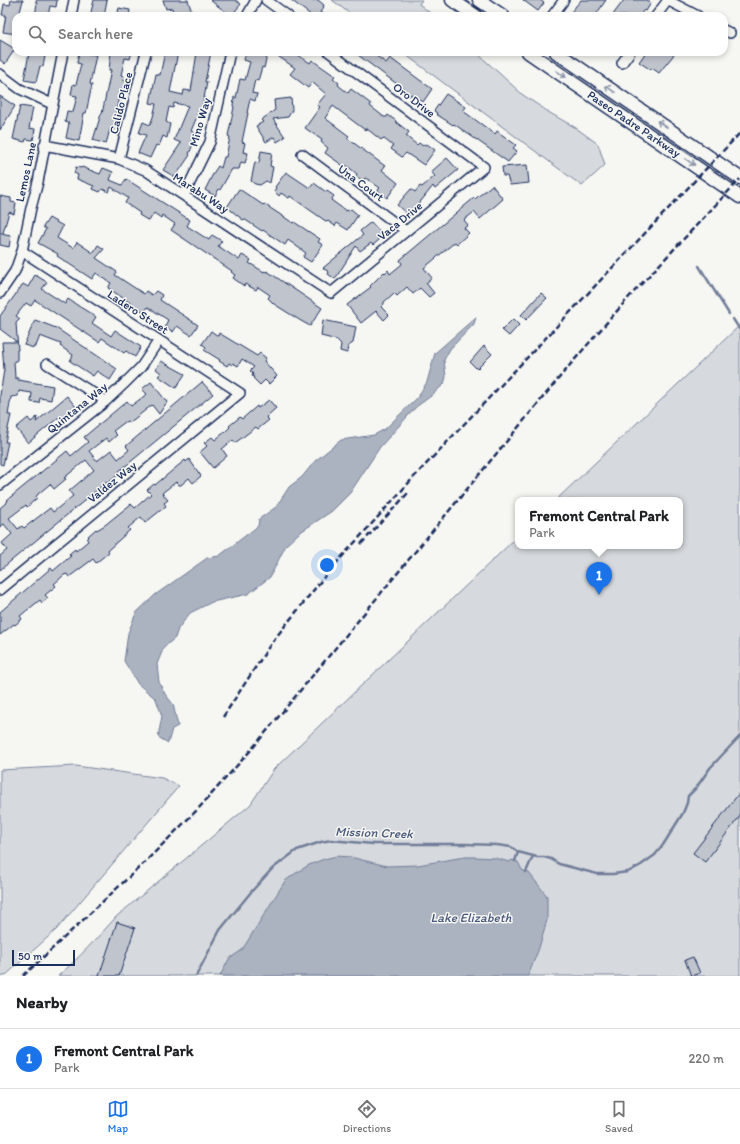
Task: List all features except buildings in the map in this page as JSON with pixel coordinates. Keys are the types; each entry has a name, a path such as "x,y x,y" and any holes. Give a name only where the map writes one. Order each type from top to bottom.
{"main road":[{"path":"452,0 470,12"},
{"path":"479,0 497,12"},
{"name":"Paseo Padre Parkway","path":"534,56 740,197"},
{"name":"Paseo Padre Parkway","path":"562,56 740,178"}],"street":[{"path":"72,12 74,0"},
{"path":"249,12 256,0"},
{"path":"266,0 282,12"},
{"path":"555,12 564,0"},
{"path":"659,12 668,0 690,12"},
{"name":"Lemos Lane","path":"0,293 15,271 22,251 38,182 62,56"},
{"name":"Calido Place","path":"119,159 145,56"},
{"name":"Mino Way","path":"184,195 210,142 229,56"},
{"name":"Oro Drive","path":"334,56 484,167"},
{"path":"622,62 627,56"},
{"path":"0,74 20,89 52,104"},
{"name":"Marabu Way","path":"44,145 119,159 145,170 331,293"},
{"name":"Una Court","path":"302,154 406,231"},
{"name":"Vaca Drive","path":"331,293 484,167"},
{"name":"Ladero Street","path":"22,251 240,393"},
{"name":"Quintana Way","path":"0,485 106,401 141,367 159,340"},
{"path":"47,364 106,401"},
{"name":"Valdez Way","path":"0,590 240,393"}],"shaded area":[{"path":"332,0 422,0 419,4 429,12 348,12"},
{"path":"407,56 480,56 523,95 576,128 598,144 605,165 582,186"},
{"path":"740,325 740,976 58,976 81,955 117,916 250,805 274,769 515,539 515,549 683,549 683,497 559,497"},
{"path":"76,766 162,778 179,786 57,929 5,976 0,976 0,770"}],"water":[{"path":"476,317 474,324 450,349 444,360 446,377 444,384 416,407 380,447 350,493 332,511 299,533 286,545 270,577 248,594 212,602 190,613 178,629 175,638 164,647 157,664 159,682 165,694 173,704 178,726 172,729 168,743 158,737 162,716 156,699 138,684 124,661 128,633 136,613 155,595 207,558 219,556 258,526 259,519 276,507 289,487 302,477 315,461 341,440 374,435 385,429 417,398 427,382 435,353"},
{"name":"Lake Elizabeth","path":"337,856 350,857 387,866 418,865 464,857 495,858 509,862 512,860 518,862 522,870 529,873 547,896 547,920 539,948 528,976 220,976 229,959 242,950 285,881 309,865"}],"waterway":[{"path":"699,266 729,314"},
{"path":"733,319 740,330"},
{"name":"Mission Creek","path":"196,976 220,930 272,869 297,850 321,842 331,840 373,844 497,845 511,847 518,852 537,857 544,857 559,864 597,874 628,872 655,855 683,813 688,796 696,788 710,768 740,736"},
{"path":"515,861 518,852"},
{"path":"526,872 533,856"}],"railway":[{"path":"223,717 272,642 329,571 414,477 740,133"},
{"path":"23,976 144,863 198,809 251,750 569,366 630,296 740,179"},
{"path":"361,544 408,493"}],"place":[{"name":"Fremont Central Park","path":"599,595"}]}
